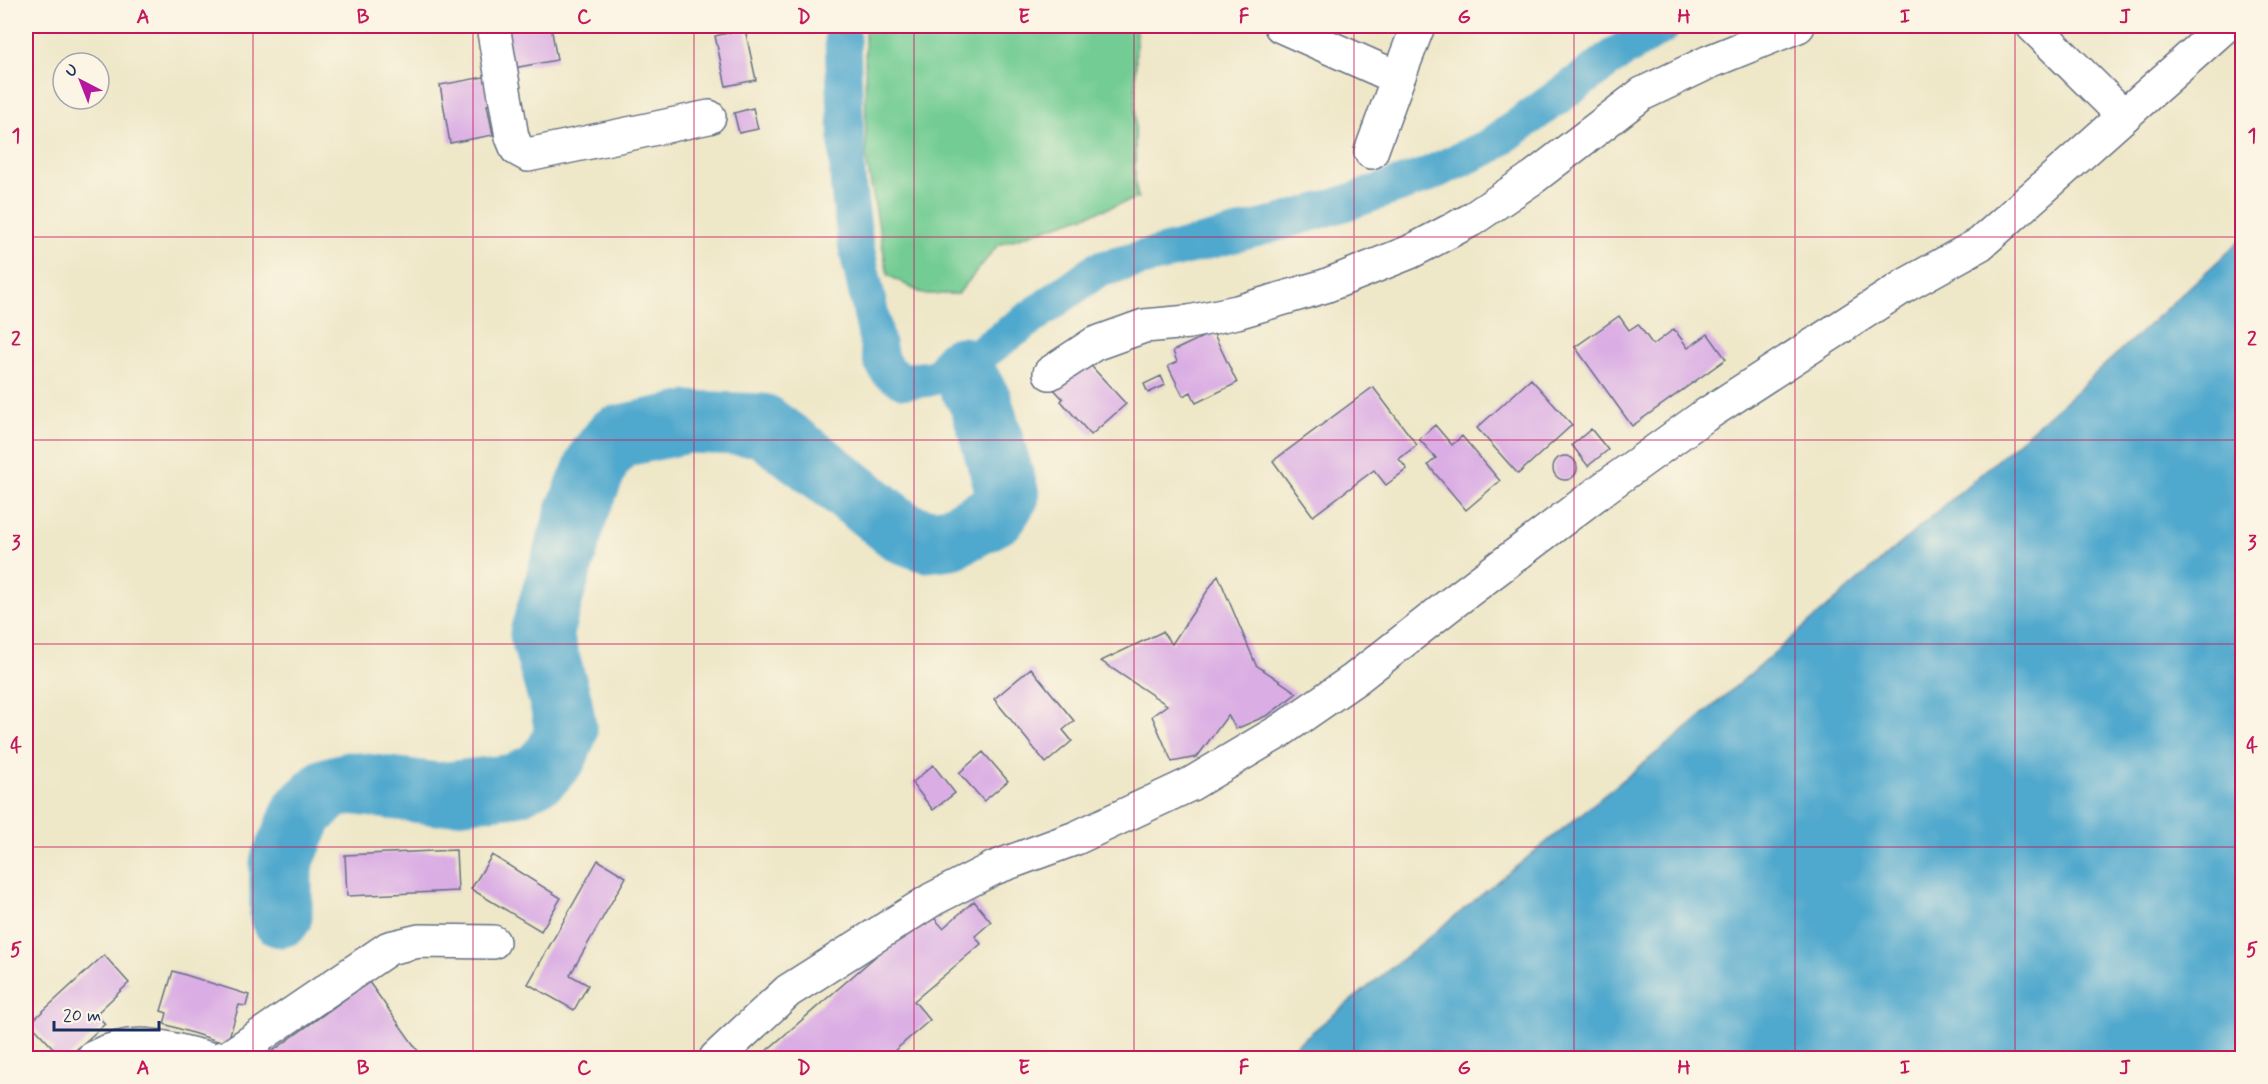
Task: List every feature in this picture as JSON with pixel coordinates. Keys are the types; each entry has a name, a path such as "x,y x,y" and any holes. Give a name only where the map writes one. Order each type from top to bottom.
{"main road":[{"path":"493,26 512,138 517,149 528,155 709,117"},
{"path":"1281,26 1398,78"},
{"path":"1371,152 1418,26"},
{"path":"1050,373 1094,345 1144,326 1189,322 1237,312 1325,286 1410,252 1471,219 1534,177 1642,94 1709,62 1798,26"},
{"path":"2033,26 2124,116"},
{"path":"716,1059 788,992 933,899 994,868 1076,838 1191,784 1280,731 1355,679 1588,500 1704,416 1906,285 1980,244 2226,26"},
{"path":"243,1054 389,948 419,941 493,942"},
{"path":"93,1059 124,1046 133,1045 161,1046 207,1059"}],"green space":[{"path":"865,26 1136,26 1135,180 1138,198 998,245 958,294 923,294 888,275 866,158"}],"water":[{"path":"2242,239 2242,1058 1280,1058 1691,725 2072,395"}],"building":[{"path":"501,26 551,26 557,60 508,69"},
{"path":"745,29 756,80 726,86 715,36"},
{"path":"489,76 494,104 487,105 493,135 450,143 440,85"},
{"path":"753,108 758,129 739,133 734,113"},
{"path":"1619,316 1629,330 1638,324 1653,345 1674,329 1688,348 1708,334 1726,359 1632,426 1575,347"},
{"path":"1213,332 1237,383 1196,403 1191,392 1183,396 1168,366 1177,362 1173,351"},
{"path":"1083,357 1126,404 1091,435 1051,386"},
{"path":"1161,376 1165,385 1148,393 1144,384"},
{"path":"1531,379 1572,425 1518,474 1477,428"},
{"path":"1373,387 1417,445 1399,459 1407,469 1386,485 1374,470 1313,516 1273,461"},
{"path":"1435,425 1452,445 1462,436 1500,481 1466,510 1428,465 1436,458 1419,439"},
{"path":"1591,429 1608,450 1588,466 1572,445"},
{"path":"1565,456 1574,459 1577,468 1574,477 1565,480 1556,477 1553,468 1556,459"},
{"path":"1218,575 1256,665 1297,693 1268,715 1236,729 1228,715 1197,757 1172,762 1152,716 1167,705 1101,661 1162,632 1172,644"},
{"path":"1031,668 1074,721 1063,730 1072,741 1046,763 994,699"},
{"path":"983,752 1008,781 984,801 959,773"},
{"path":"933,765 955,793 933,810 912,783"},
{"path":"456,850 458,891 347,896 345,855"},
{"path":"492,855 561,898 541,931 471,889"},
{"path":"598,860 626,877 570,975 588,985 574,1010 528,984"},
{"path":"974,901 991,922 975,936 981,944 914,1001 930,1020 886,1058 758,1058 928,911 943,928"},
{"path":"104,955 129,983 96,1014 105,1024 67,1058 51,1058 47,1055 54,1049 30,1023"},
{"path":"173,971 249,995 246,1006 239,1005 227,1044 164,1024 167,1013 161,1011"},
{"path":"369,982 423,1058 269,1058 267,1055"}],"waterway":[{"path":"842,26 848,185 855,241 881,360 888,372 904,381 928,379 961,368 1097,270 1272,225 1346,203 1425,176 1490,146 1620,52 1663,26"},
{"path":"281,916 281,863 304,811 328,789 350,783 438,794 515,785 541,772 557,754 566,732 561,703 541,634 577,512 599,459 616,437 688,422 762,425 902,532 927,541 951,538 996,514 1008,495 981,403 961,368"}]}
